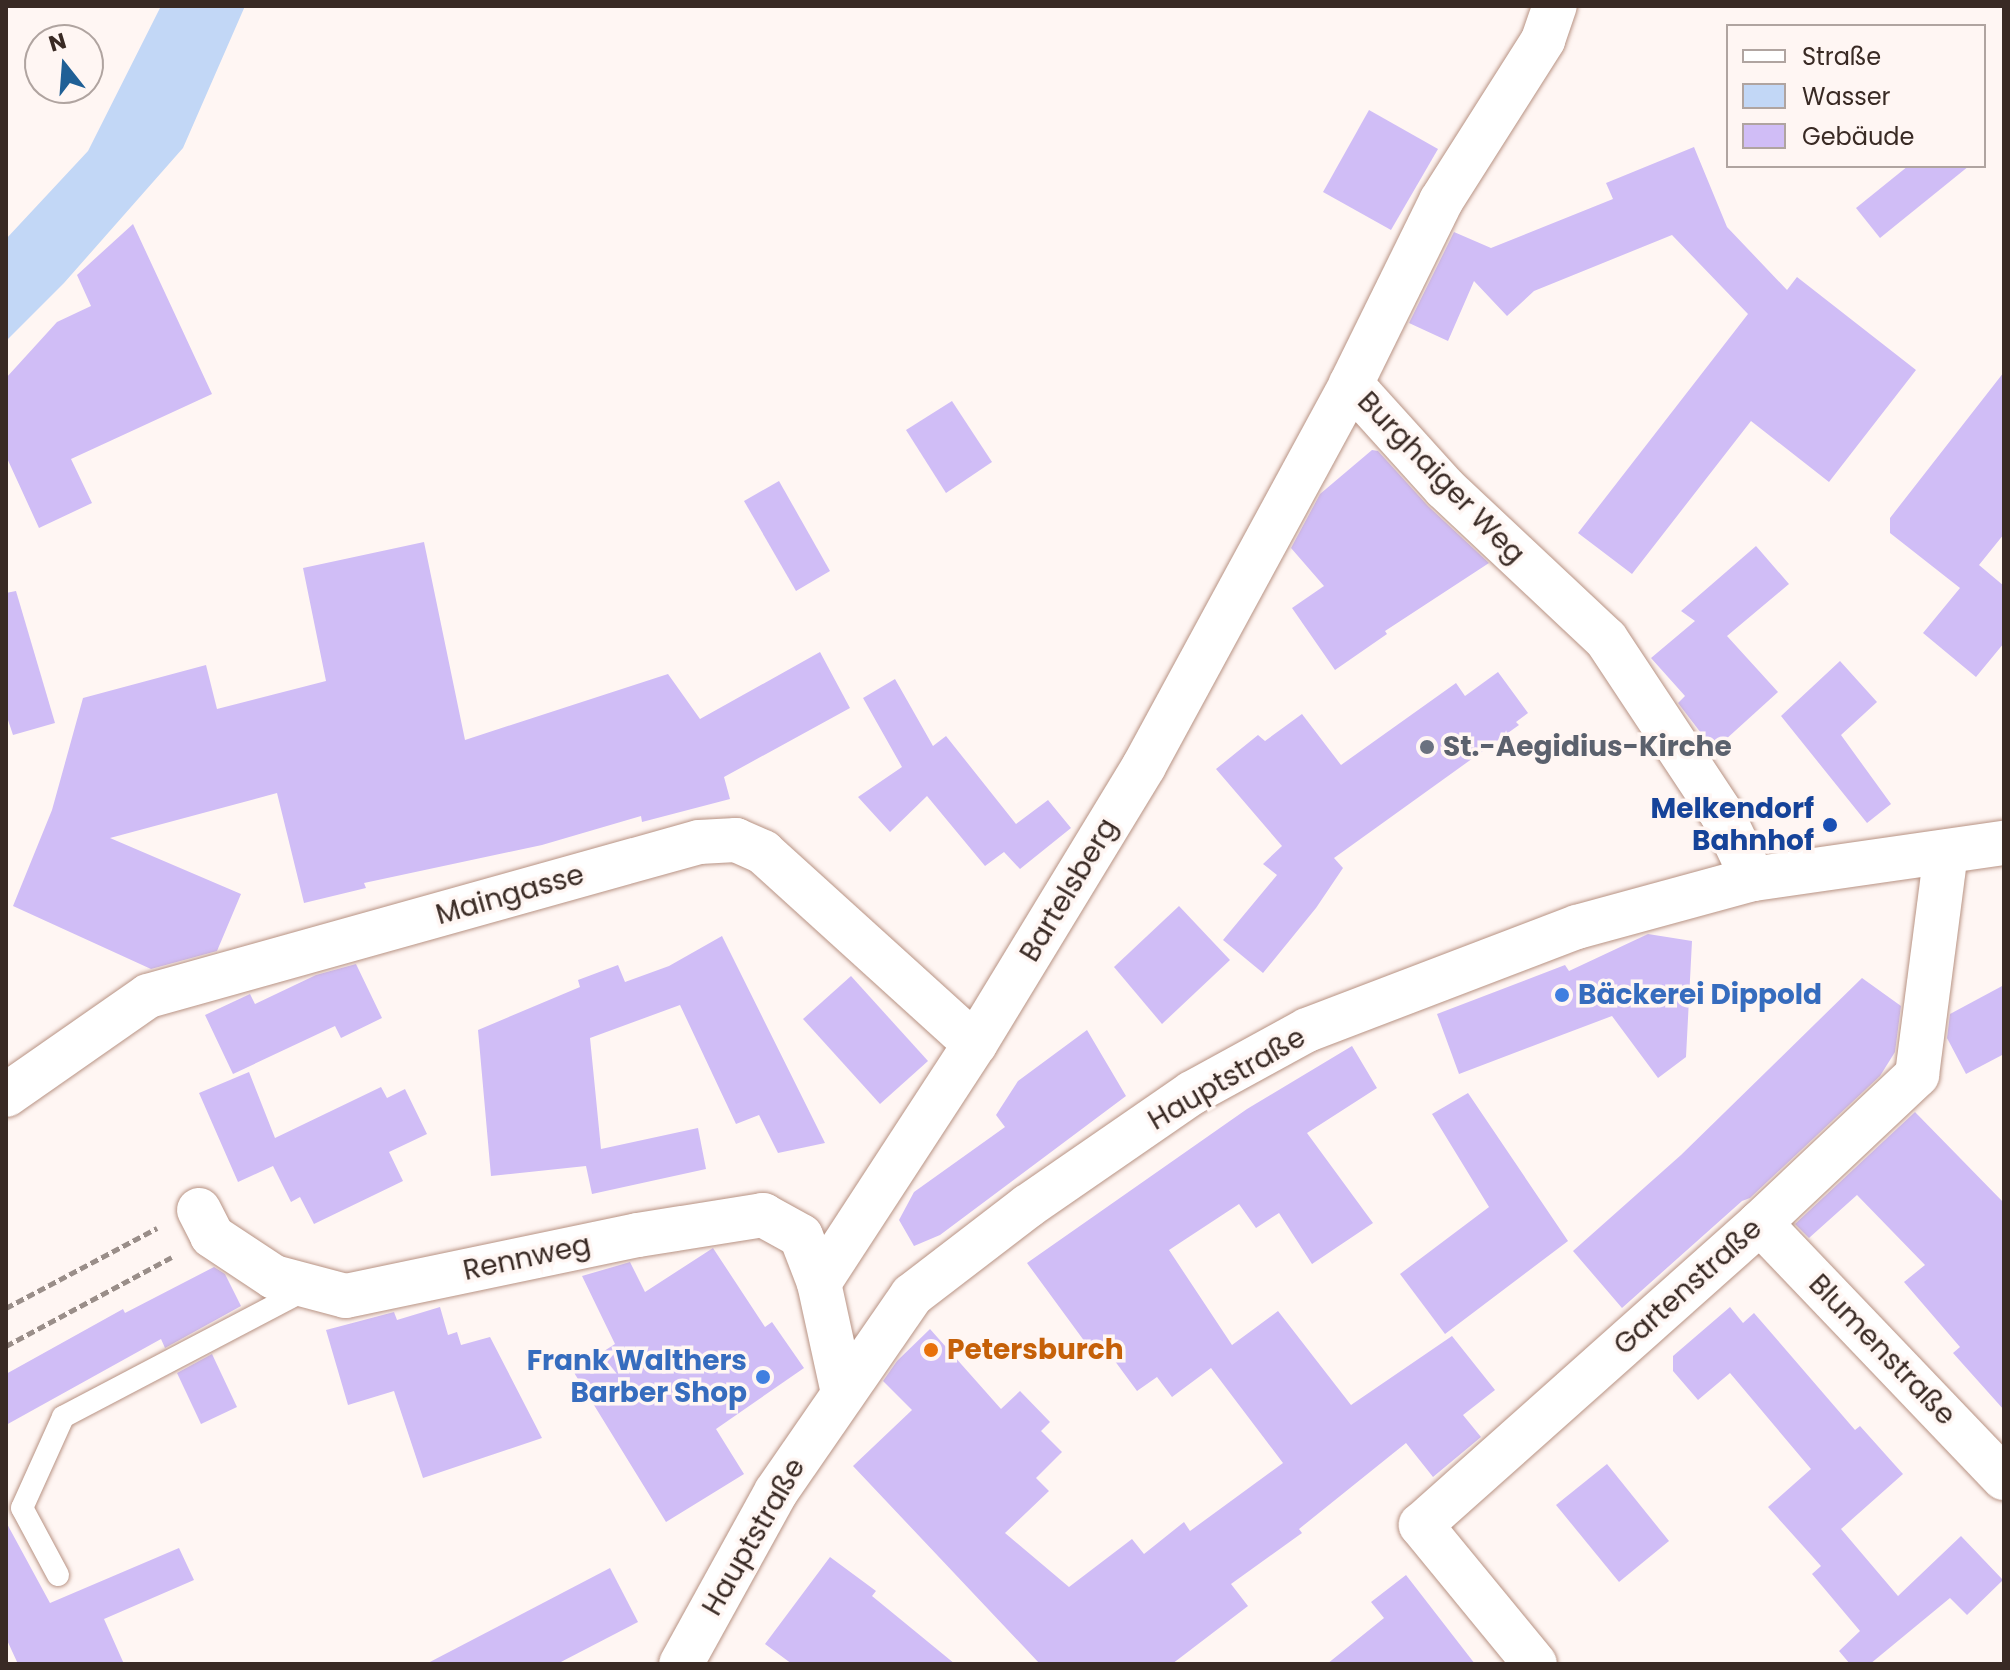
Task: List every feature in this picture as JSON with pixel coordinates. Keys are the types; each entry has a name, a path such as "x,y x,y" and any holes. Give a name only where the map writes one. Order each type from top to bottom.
{"street":[{"name":"Burghaiger Weg","path":"1555,6 1543,40 1441,201 1351,384 1445,488 1606,639 1722,814 1753,879"},
{"name":"Bartelsberg","path":"819,1283 975,1044 1144,766 1351,384"},
{"name":"Maingasse","path":"6,1095 148,996 699,842 736,840 763,852 975,1044"},
{"name":"Hauptstraße","path":"681,1664 776,1492 912,1295 1028,1206 1192,1093 1307,1030 1577,927 1753,879 2004,843"},
{"name":"Gartenstraße","path":"1535,1664 1421,1525 1760,1223 1917,1075 1946,852"},
{"name":"Rennweg","path":"205,1223 274,1277 346,1296 638,1235 763,1215 801,1236 819,1283"},
{"name":"Blumenstraße","path":"1760,1223 2004,1478"},
{"path":"819,1283 843,1393"}],"lane":[{"path":"58,1575 22,1508 63,1417 312,1287"}],"path":[{"path":"6,1308 132,1238 205,1223"},
{"path":"6,1346 205,1223"}],"water":[{"path":"161,6 245,6 183,148 64,283 6,341 6,239 88,151"}],"building":[{"path":"1369,110 1438,149 1391,230 1323,192"},
{"path":"1694,147 1727,227 1787,290 1797,277 1916,370 1829,482 1751,421 1632,574 1578,533 1748,314 1672,235 1534,291 1507,316 1474,281 1448,341 1409,323 1454,232 1491,248 1613,199 1606,183"},
{"path":"1906,168 1967,168 1880,238 1856,208"},
{"path":"133,224 212,394 71,459 92,503 39,528 6,456 6,378 57,322 91,306 77,275"},
{"path":"2004,372 2004,534 1979,565 2004,586 2004,643 1976,677 1923,633 1960,588 1890,533 1890,518"},
{"path":"952,401 992,462 946,493 906,430"},
{"path":"1372,450 1378,451 1428,506 1489,563 1385,631 1387,634 1335,670 1292,608 1324,586 1291,548 1320,494"},
{"path":"779,481 830,571 796,591 744,501"},
{"path":"424,542 465,740 668,674 700,719 820,652 850,708 724,777 730,799 642,822 641,816 542,845 364,883 366,888 304,903 277,793 110,838 241,894 217,951 151,969 13,906 52,810 83,698 206,665 217,709 326,681 303,568"},
{"path":"1756,546 1789,584 1727,636 1778,692 1714,750 1678,703 1685,696 1651,658 1695,621 1681,611"},
{"path":"16,591 55,723 13,735 6,714 6,593"},
{"path":"1840,661 1877,702 1841,735 1891,804 1867,823 1781,716"},
{"path":"1498,672 1528,713 1516,722 1519,725 1334,858 1343,868 1316,908 1263,973 1223,940 1277,875 1263,864 1282,846 1216,769 1258,735 1265,741 1302,714 1341,765 1456,683 1465,696"},
{"path":"895,679 933,746 946,736 1016,824 1048,800 1071,828 1020,869 1004,852 985,866 927,796 890,832 858,797 902,767 863,698"},
{"path":"1179,906 1230,960 1162,1024 1114,967"},
{"path":"1648,934 1692,941 1686,1057 1658,1078 1612,1016 1459,1074 1437,1014 1565,965 1569,971"},
{"path":"722,936 825,1143 778,1153 759,1115 736,1124 680,1005 590,1038 601,1149 698,1128 706,1169 592,1194 586,1166 491,1176 478,1030 580,987 578,980 618,965 625,982 669,966"},
{"path":"356,964 382,1018 341,1038 335,1026 233,1074 205,1015 250,994 255,1004 316,975"},
{"path":"851,976 928,1061 880,1104 803,1019"},
{"path":"1862,978 1901,1006 1895,1052 1880,1076 1750,1198 1742,1201 1622,1308 1573,1251 1681,1155"},
{"path":"2004,985 2004,1054 1966,1074 1947,1038 1950,1014"},
{"path":"1087,1030 1126,1096 940,1235 914,1246 899,1220 914,1192 1005,1127 996,1115 1018,1081"},
{"path":"1352,1046 1377,1088 1307,1133 1373,1223 1312,1264 1279,1213 1256,1228 1239,1204 1169,1250 1232,1345 1278,1311 1351,1405 1452,1336 1495,1390 1463,1415 1481,1437 1433,1477 1406,1443 1299,1529 1302,1533 1231,1584 1248,1606 1172,1664 1040,1664 853,1466 912,1410 883,1381 897,1361 930,1329 1001,1409 1020,1391 1050,1422 1041,1431 1062,1452 1036,1478 1049,1491 1005,1533 1069,1587 1132,1539 1144,1554 1184,1522 1190,1531 1283,1463 1211,1368 1172,1397 1157,1377 1137,1391 1106,1349 1096,1357 1027,1263 1247,1109"},
{"path":"249,1072 275,1138 381,1087 387,1098 405,1089 427,1134 389,1152 403,1181 314,1224 300,1197 291,1202 273,1166 238,1182 199,1093"},
{"path":"1468,1093 1568,1241 1445,1334 1400,1274 1489,1207 1432,1114"},
{"path":"1915,1112 2004,1203 2004,1410 1953,1353 1960,1347 1904,1282 1925,1265 1857,1195 1809,1238 1795,1224"},
{"path":"713,1248 765,1327 772,1322 804,1368 716,1429 744,1474 666,1522 573,1371 615,1344 582,1276 630,1262 645,1292"},
{"path":"214,1267 225,1274 241,1306 165,1348 161,1339 6,1425 6,1374 123,1309 125,1313"},
{"path":"440,1307 448,1335 457,1332 461,1345 490,1337 542,1438 423,1478 394,1391 348,1405 326,1330 394,1312 397,1320"},
{"path":"1730,1307 1743,1323 1754,1313 1855,1430 1860,1426 1903,1474 1841,1529 1898,1596 1961,1536 2003,1580 1967,1615 1950,1598 1870,1664 1850,1664 1839,1651 1860,1631 1812,1574 1821,1566 1768,1507 1811,1469 1730,1373 1698,1400 1673,1371 1673,1356"},
{"path":"212,1354 237,1407 201,1424 177,1373"},
{"path":"1607,1464 1669,1541 1619,1582 1556,1505"},
{"path":"6,1522 50,1603 179,1548 194,1580 104,1619 124,1664 18,1664 6,1638"},
{"path":"830,1557 876,1591 872,1596 955,1664 792,1664 765,1644"},
{"path":"610,1568 638,1622 557,1664 426,1664"},
{"path":"1406,1575 1475,1664 1327,1664 1384,1618 1371,1602"}],"place":[{"name":"St.-Aegidius-Kirche","path":"1427,747"},
{"name":"Melkendorf Bahnhof","path":"1830,825"},
{"name":"Bäckerei Dippold","path":"1562,995"},
{"name":"Petersburch","path":"931,1350"},
{"name":"Frank Walthers Barber Shop","path":"763,1377"}]}
